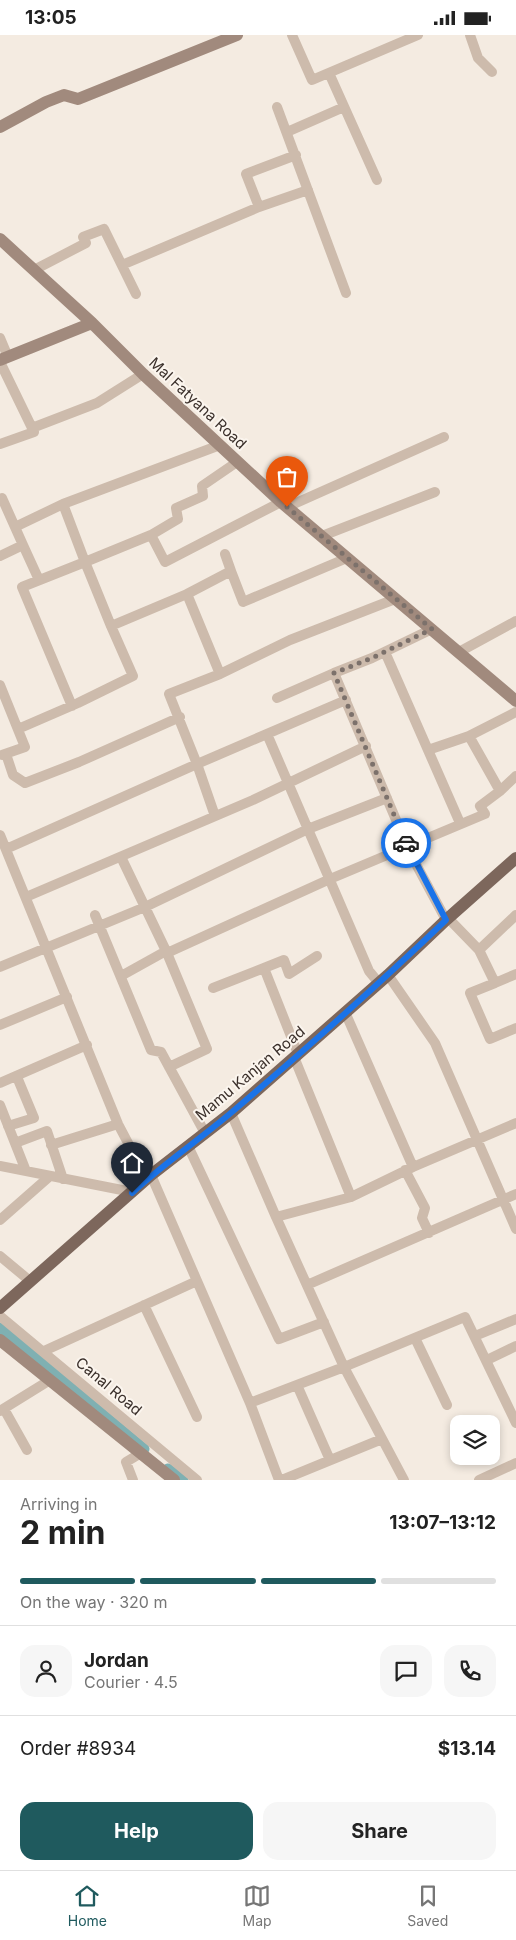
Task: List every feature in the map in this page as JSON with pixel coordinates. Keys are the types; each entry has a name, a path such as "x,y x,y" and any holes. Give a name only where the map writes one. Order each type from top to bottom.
{"main road":[{"path":"0,127 46,102 64,95 78,99 237,35"},
{"name":"Mal Fatyana Road","path":"0,239 92,323 143,374 284,505 516,701"},
{"path":"3,360 92,323"},
{"name":"Mamu Kanjan Road","path":"0,1307 149,1177 231,1113 383,979 516,857"},
{"name":"Canal Road","path":"0,1340 174,1480"}],"street":[{"path":"292,35 312,81 418,35"},
{"path":"470,35 478,58 492,72"},
{"path":"329,73 377,180"},
{"path":"277,107 346,293"},
{"path":"287,132 344,107"},
{"path":"259,207 246,174 296,155"},
{"path":"122,265 259,207 308,190"},
{"path":"34,270 86,243 82,237 104,229 136,294"},
{"path":"0,338 3,360 34,433 0,444"},
{"path":"32,428 97,403 143,374"},
{"path":"151,535 165,562 284,505 444,437"},
{"path":"15,527 63,504 220,445"},
{"path":"72,706 22,587 151,535 178,519 176,508 203,496 202,486 237,462"},
{"path":"322,537 435,492"},
{"path":"0,499 2,498 39,580"},
{"path":"18,729 72,706 133,676 111,626 63,504"},
{"path":"0,556 23,545"},
{"path":"225,553 243,602 347,557"},
{"path":"111,626 187,594 231,571"},
{"path":"187,594 220,674"},
{"path":"215,816 198,764 169,694 220,674 290,640 395,599"},
{"path":"459,652 516,621"},
{"path":"277,698 432,629"},
{"path":"384,652 460,823"},
{"path":"334,673 408,848 447,919 479,951 495,983"},
{"path":"0,685 25,747 3,755 13,775 25,783 79,762 180,717"},
{"path":"6,849 346,700"},
{"path":"428,750 469,736 516,712"},
{"path":"267,735 369,971 383,979 435,1043 516,1229"},
{"path":"469,736 500,791"},
{"path":"26,897 215,816 366,746"},
{"path":"121,975 166,952 330,879 408,848 460,823 485,814 480,806 500,791 516,775"},
{"path":"0,967 145,907 308,829 387,798"},
{"path":"0,835 118,1124 149,1177 197,1281 281,1480 382,1439"},
{"path":"121,857 166,952 207,1049 169,1067"},
{"path":"95,915 151,1050 161,1052 205,1133"},
{"path":"479,951 516,915"},
{"path":"213,988 284,959 289,974 317,956"},
{"path":"264,968 351,1197"},
{"path":"516,974 470,993 490,1039 516,1028"},
{"path":"0,1025 67,997"},
{"path":"345,1012 425,1208 422,1218 429,1233"},
{"path":"0,1083 87,1045"},
{"path":"8,1126 34,1118 17,1077"},
{"path":"0,1105 26,1171"},
{"path":"231,1113 344,1367 404,1480"},
{"path":"276,1217 351,1197 409,1168 516,1123"},
{"path":"51,1145 118,1124"},
{"path":"15,1143 47,1131 63,1179"},
{"path":"188,1146 279,1339 324,1322"},
{"path":"0,1166 132,1193"},
{"path":"0,1220 50,1176"},
{"path":"307,1285 516,1194"},
{"path":"0,1256 30,1281"},
{"path":"44,1351 197,1281"},
{"path":"144,1305 197,1417"},
{"name":"Canal Road","path":"0,1317 44,1351 197,1480"},
{"path":"250,1403 465,1317 516,1422"},
{"path":"475,1336 516,1319"},
{"path":"415,1338 447,1405"},
{"path":"487,1360 516,1346"},
{"path":"27,1450 2,1410 50,1380"},
{"path":"297,1385 330,1460"},
{"path":"133,1480 126,1462 141,1453"},
{"path":"479,1480 516,1463"}],"waterway":[{"path":"0,1328 144,1449"},
{"path":"168,1469 183,1480"}],"way so far":[{"path":"287,507 432,629 372,658 334,673 406,843"}],"route":[{"path":"132,1193 151,1175 231,1113 388,975 446,920 406,843"}]}
